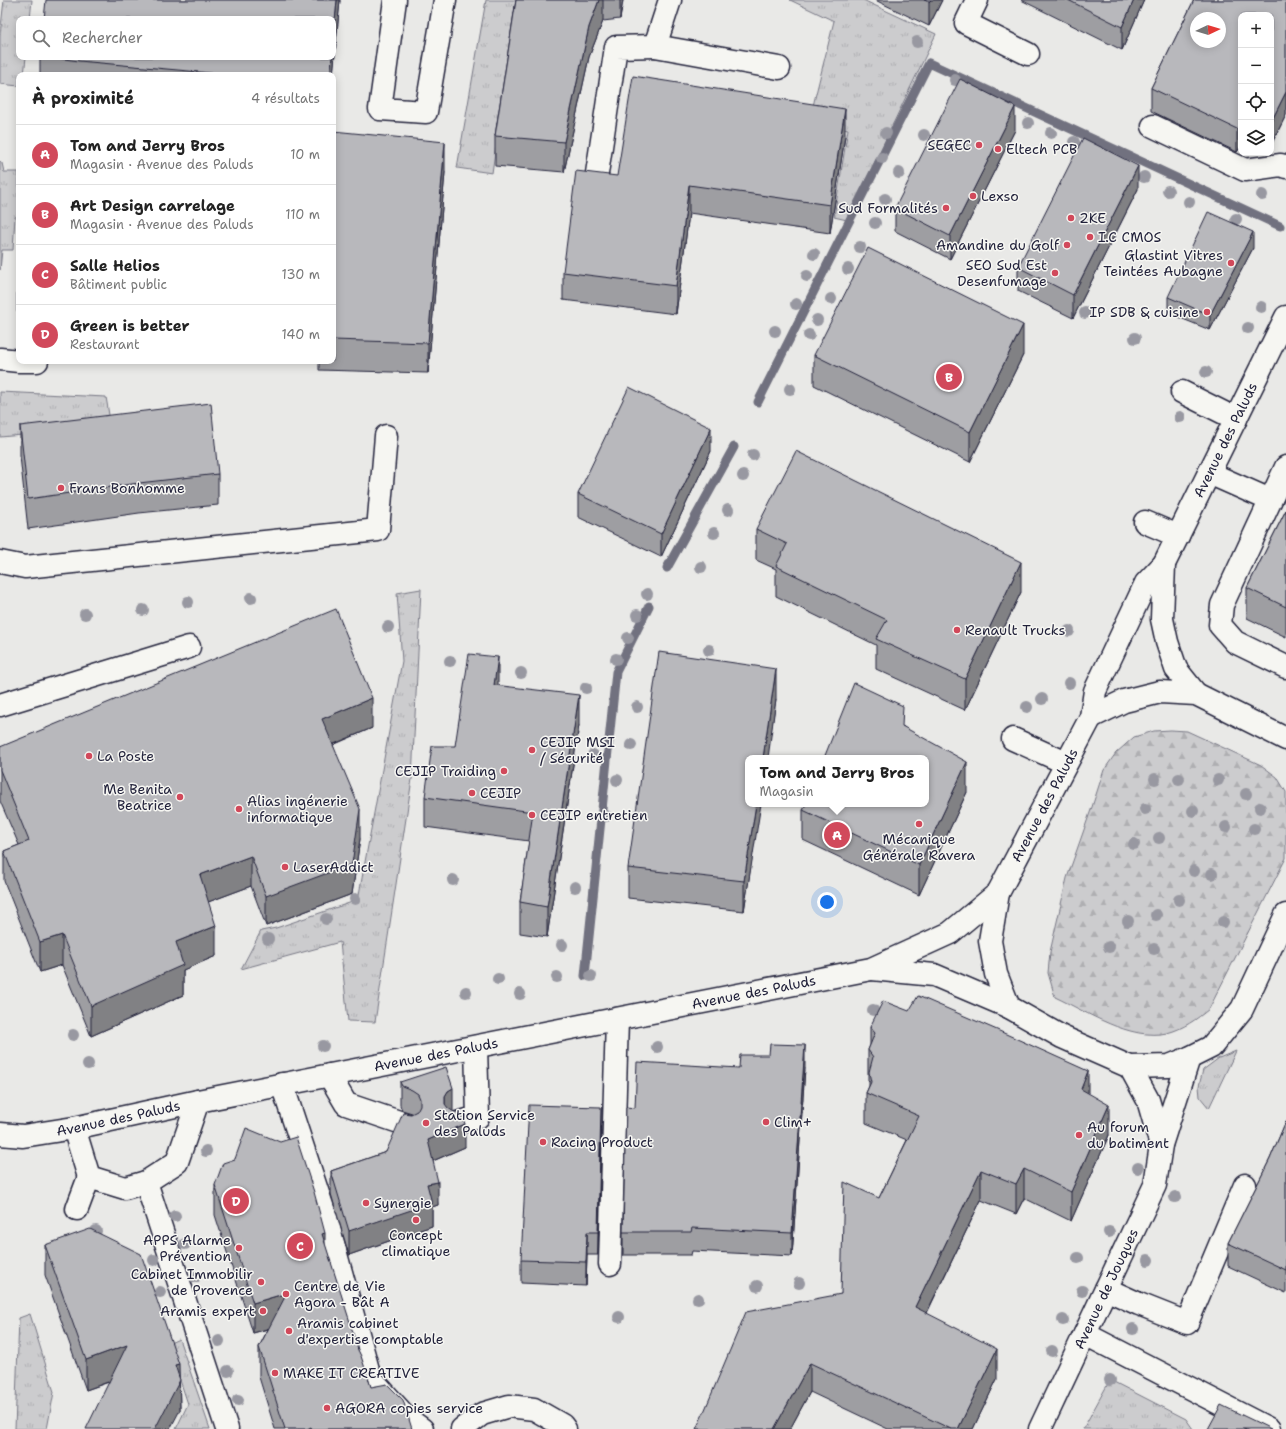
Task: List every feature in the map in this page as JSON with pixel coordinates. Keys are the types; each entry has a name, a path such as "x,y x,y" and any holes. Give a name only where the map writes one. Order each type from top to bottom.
{"street":[{"path":"395,0 380,109 426,112 445,0"},
{"path":"655,46 670,0"},
{"path":"976,0 966,23 1028,54"},
{"path":"596,180 616,47 655,46 779,68"},
{"path":"1153,126 1244,170 1280,165 1286,167"},
{"name":"Avenue des Paluds","path":"1009,1007 996,974 990,940 998,893 1091,717 1095,691 1146,583 1164,564 1286,317"},
{"path":"0,359 16,361"},
{"path":"1182,392 1236,419"},
{"path":"0,562 25,567 378,530 386,436"},
{"path":"1286,467 1222,605 1220,625 1235,642 1286,667"},
{"path":"1209,473 1270,500"},
{"path":"1145,522 1178,536"},
{"name":"Avenue des Paluds","path":"1164,564 1162,619 1167,642 1176,669 1196,694"},
{"path":"0,704 189,647"},
{"name":"Avenue des Paluds","path":"1091,717 1124,701 1160,692 1196,694 1286,738"},
{"path":"1012,739 1066,762"},
{"name":"Avenue des Paluds","path":"0,1134 24,1136 74,1128 282,1084 871,969 950,933 998,893"},
{"path":"1190,1058 1211,1046 1242,1009 1286,915"},
{"name":"Avenue des Paluds","path":"871,969 934,975 1009,1007 1062,1037 1130,1067 1169,1066 1190,1058"},
{"path":"610,1264 617,1019"},
{"path":"457,1123 478,1117 476,1047"},
{"name":"Avenue de Jouques","path":"1040,1429 1155,1185 1161,1145 1190,1058"},
{"name":"Avenue de Jouques","path":"1130,1067 1148,1100 1161,1145"},
{"path":"329,1075 346,1104 408,1125"},
{"path":"282,1084 326,1218 370,1378 407,1418 422,1429"},
{"path":"89,1177 125,1188 146,1182 177,1162 198,1101"},
{"path":"74,1128 89,1177 77,1209"},
{"path":"146,1182 227,1429"},
{"path":"1106,1289 1187,1323 1245,1185"},
{"path":"1085,1334 1269,1429"},
{"path":"462,1429 482,1414 509,1406 534,1409 562,1425 565,1429"}],"green space":[{"path":"4,0 32,0 30,16 16,16 16,60 26,60 24,72 16,72 16,86 0,84 0,35"},
{"path":"486,0 516,0 492,173 457,168"},
{"path":"790,0 863,0 936,34 847,220 834,217 848,129 809,122 834,21"},
{"path":"0,161 4,172 16,172 16,217 13,250 2,250 0,270"},
{"path":"0,392 106,397 111,427 0,437"},
{"path":"421,589 412,779 375,1022 348,1021 340,942 241,969 261,931 276,928 358,900 402,661 397,593"},
{"path":"1154,731 1187,731 1261,765 1277,777 1286,792 1286,858 1209,1009 1195,1020 1179,1029 1167,1033 1138,1033 1109,1024 1055,997 1048,973 1050,952 1067,878 1104,770 1116,753 1134,737"},
{"path":"1236,1051 1209,1108 1200,1097 1199,1086 1203,1070 1219,1058"},
{"path":"30,1314 54,1392 47,1429 15,1429 19,1318"},
{"path":"179,1339 210,1429 176,1429 188,1404 168,1344"},
{"path":"1110,1380 1186,1419 1193,1429 1083,1429"}],"building":[{"path":"46,0 337,0 335,16 44,16"},
{"path":"516,0 599,0 589,27 564,142 495,136"},
{"path":"1068,0 1134,0 1122,27"},
{"path":"1194,0 1286,0 1286,92 1274,116 1274,12 1238,12 1237,129 1151,88"},
{"path":"72,60 332,60 330,72 199,72"},
{"path":"633,76 845,109 830,205 689,185 676,286 563,272 576,171 617,176"},
{"path":"960,79 1015,107 950,236 895,208"},
{"path":"336,131 445,142 428,343 336,340"},
{"path":"1083,138 1138,166 1073,295 1018,267"},
{"path":"1208,212 1253,232 1210,315 1168,297"},
{"path":"868,248 1023,325 970,432 814,355"},
{"path":"629,387 711,428 661,534 578,494"},
{"path":"211,403 218,474 139,483 28,499 20,426"},
{"path":"796,451 1021,562 965,679 876,639 887,620 776,566 787,544 756,529"},
{"path":"1286,510 1286,607 1247,588"},
{"path":"336,609 372,698 322,719 360,809 352,864 266,896 251,856 200,875 216,926 176,942 183,965 91,1006 62,935 40,942 4,851 29,841 0,770 0,747"},
{"path":"659,652 776,669 763,755 745,755 745,807 756,807 744,881 628,868"},
{"path":"469,654 498,657 494,685 579,695 547,907 520,902 533,812 425,797 432,746 455,746"},
{"path":"854,683 903,706 902,726 967,762 919,865 803,810 804,807 929,807 929,755 825,755"},
{"path":"918,996 1088,1071 1081,1089 1109,1105 1071,1192 1024,1169 1016,1184 981,1170 915,1307 997,1349 958,1429 951,1429 810,1363 774,1429 696,1429 746,1312 841,1294 844,1182 879,1198 919,1116 866,1093 871,1082 869,1072 873,1057 868,1050 875,1033 870,1027 883,1001 909,1011"},
{"path":"770,1044 805,1045 792,1233 692,1228 691,1232 623,1232 626,1107 635,1108 637,1062 739,1068 740,1055 769,1055"},
{"path":"446,1067 453,1088 448,1091 445,1096 445,1104 454,1112 461,1112 465,1124 428,1140 438,1182 427,1184 432,1203 349,1231 331,1171 386,1152 403,1113 411,1114 417,1111 420,1105 418,1094 402,1086 400,1082"},
{"path":"529,1105 601,1107 598,1232 587,1232 586,1262 521,1260"},
{"path":"1286,1121 1286,1270 1228,1243 1270,1159"},
{"name":"Centre de Vie Agora - Bât A","path":"246,1128 280,1142 296,1137 314,1192 325,1233 322,1234 371,1387 387,1384 403,1400 412,1429 312,1429 311,1427 307,1429 285,1429 259,1347 287,1293 253,1303 215,1185 223,1163 235,1159"},
{"path":"90,1229 141,1254 179,1364 175,1365 180,1380 155,1429 86,1429 127,1345 86,1360 45,1245"},
{"path":"1221,1405 1271,1429 1208,1429"}],"waterway":[{"path":"758,402 929,63 1280,226"},
{"path":"667,568 734,447"},
{"path":"585,976 616,672 649,606"}],"place":[{"name":"SEGEC","path":"979,145"},
{"name":"Eltech PCB","path":"998,149"},
{"name":"Lexso","path":"973,196"},
{"name":"Sud Formalités","path":"946,208"},
{"name":"2KE","path":"1071,218"},
{"name":"I.C CMOS","path":"1090,237"},
{"name":"Amandine du Golf","path":"1067,245"},
{"name":"Glastint Vitres Teintées Aubagne","path":"1231,263"},
{"name":"SEO Sud Est Desenfumage","path":"1055,273"},
{"name":"IP SDB & cuisine","path":"1207,312"},
{"name":"Art Design carrelage","path":"949,377"},
{"name":"Frans Bonhomme","path":"61,488"},
{"name":"Renault Trucks","path":"957,630"},
{"name":"CEJIP MSI / Sécurité","path":"532,750"},
{"name":"La Poste","path":"89,756"},
{"name":"CEJIP Traiding","path":"504,771"},
{"name":"CEJIP","path":"472,793"},
{"name":"Me Benita Beatrice","path":"180,797"},
{"name":"Alias ingénerie informatique","path":"239,809"},
{"name":"CEJIP entretien","path":"532,815"},
{"name":"Mécanique Générale Ravera","path":"919,824"},
{"name":"Tom and Jerry Bros","path":"837,835"},
{"name":"LaserAddict","path":"285,867"},
{"name":"Clim+","path":"766,1122"},
{"name":"Station Service des Paluds","path":"426,1123"},
{"name":"Au forum du batiment","path":"1079,1135"},
{"name":"Racing Product","path":"543,1142"},
{"name":"Green is better","path":"236,1201"},
{"name":"Synergie","path":"366,1203"},
{"name":"Concept climatique","path":"416,1220"},
{"name":"Salle Helios","path":"300,1246"},
{"name":"APPS Alarme Prévention","path":"239,1248"},
{"name":"Cabinet Immobilir de Provence","path":"261,1282"},
{"name":"Centre de Vie Agora - Bât A","path":"286,1294"},
{"name":"Aramis expert","path":"263,1311"},
{"name":"Aramis cabinet d'expertise comptable","path":"289,1331"},
{"name":"MAKE IT CREATIVE","path":"275,1373"},
{"name":"AGORA copies service","path":"327,1408"}]}
